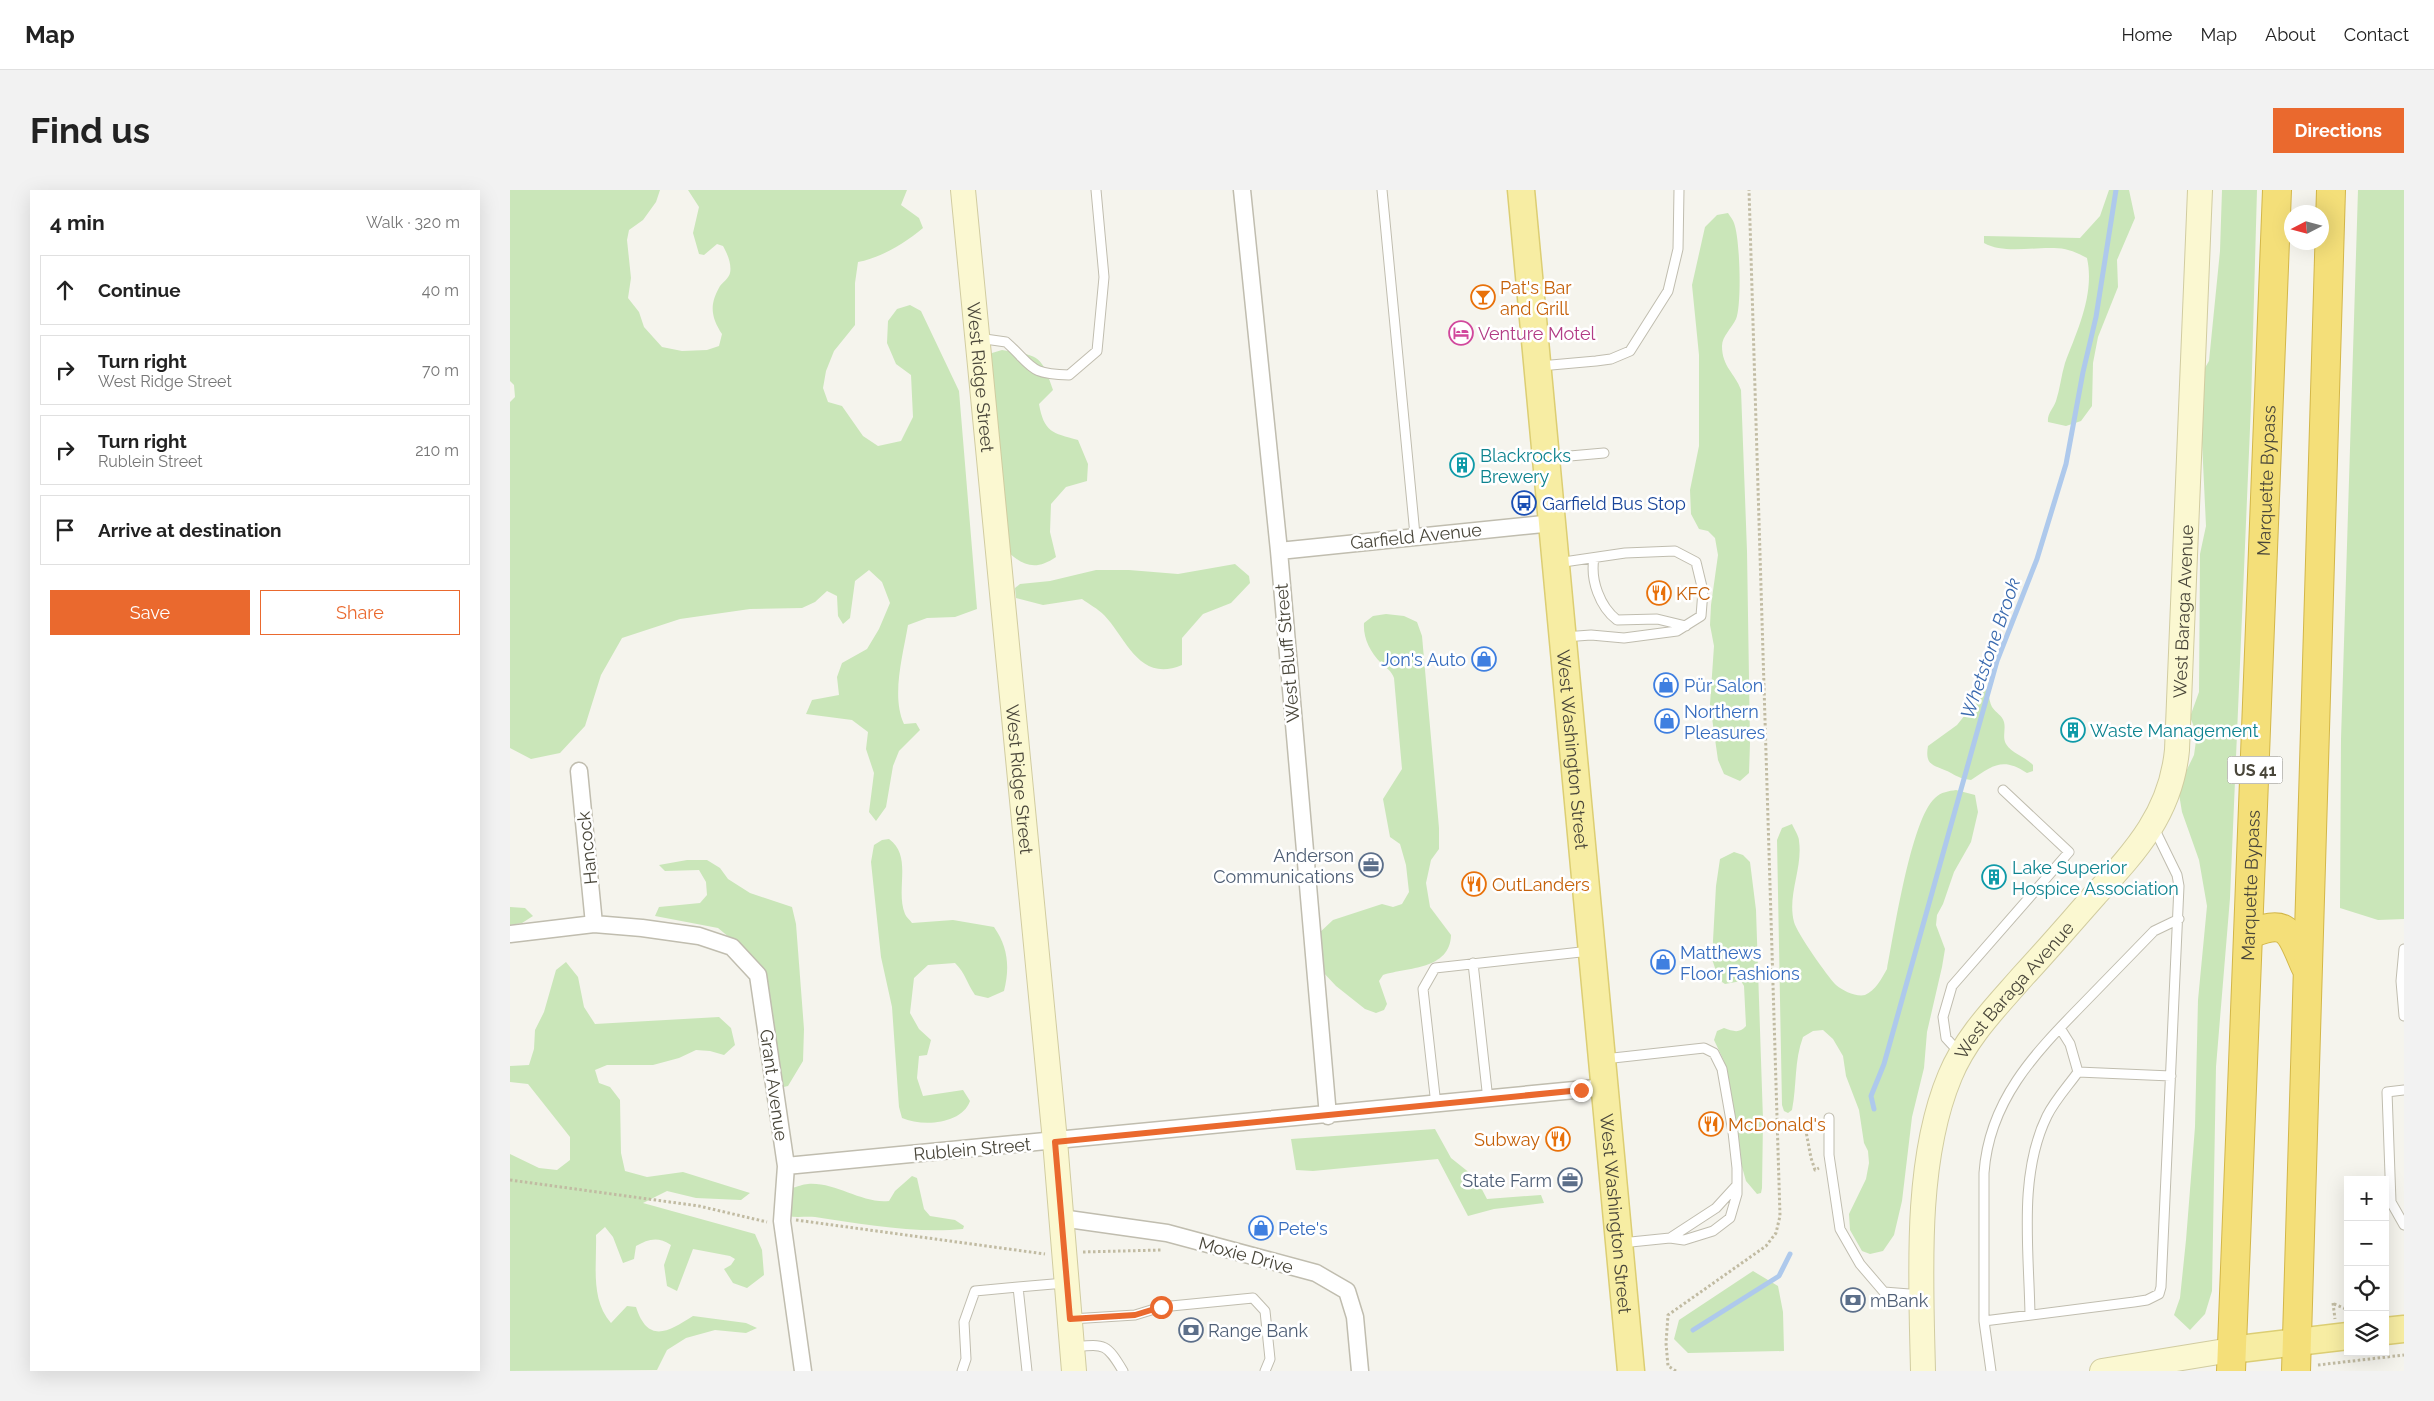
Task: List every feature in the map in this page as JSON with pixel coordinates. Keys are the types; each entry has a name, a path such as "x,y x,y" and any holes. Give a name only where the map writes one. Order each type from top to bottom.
{"highway":[{"name":"Marquette Bypass","path":"2231,1360 2277,190"},
{"path":"2296,1371 2331,190"},
{"path":"2248,935 2267,927 2277,926 2286,930 2292,936 2308,972"}],"main road":[{"name":"West Washington Street","path":"1521,190 1604,1059 1631,1371"},
{"path":"2389,1331 2404,1329"},
{"path":"2231,1360 2297,1342 2344,1336"}],"street":[{"name":"West Ridge Street","path":"963,190 1055,1142 1074,1371"},
{"name":"West Bluff Street","path":"1242,190 1278,551 1328,1116"},
{"name":"West Baraga Avenue","path":"1923,1371 1923,1216 1930,1148 1950,1076 1961,1054 1984,1019 2120,868 2153,826 2172,785 2176,758 2200,190"},
{"name":"Garfield Avenue","path":"1278,551 1415,535 1553,523"},
{"name":"Hancock","path":"579,771 594,924"},
{"name":"Grant Avenue","path":"510,934 594,924 699,936 732,947 758,975 786,1166 782,1221 803,1371"},
{"name":"Rublein Street","path":"786,1166 1055,1142 1606,1088"},
{"name":"Moxie Drive","path":"1061,1218 1167,1233 1316,1273 1348,1291 1354,1316 1360,1371"},
{"path":"2102,1371 2231,1360"}],"lane":[{"path":"977,338 1006,342 1026,364 1045,374 1069,375 1097,351 1104,277 1096,190"},
{"path":"1382,190 1415,535"},
{"path":"1538,366 1596,362 1612,359 1630,351 1668,291 1678,249 1679,190"},
{"path":"1547,458 1604,453"},
{"path":"1557,563 1625,553 1675,551 1696,562 1703,592 1701,616 1677,632 1624,638 1591,635 1564,637"},
{"path":"1594,558 1592,570 1598,591 1607,612 1617,620 1657,619 1686,626"},
{"path":"1961,1054 1946,1038 1943,1017 1952,986 2069,852 2003,790"},
{"path":"1984,1321 2147,1300 2159,1294 2162,1287 2179,886 2177,875 2153,826"},
{"path":"1992,1371 1984,1321 1984,1173 1989,1140 1994,1124 2028,1062 2154,931 2179,919"},
{"path":"2404,949 2404,1016"},
{"path":"1436,1105 1423,989 1435,968 1593,951"},
{"path":"1473,963 1488,1100"},
{"path":"2060,1028 2070,1044 2078,1072"},
{"path":"1604,1059 1704,1048 1714,1054 1722,1069 1737,1168 1737,1194 1730,1218 1712,1231 1684,1240 1670,1238 1621,1243"},
{"path":"2078,1072 2171,1076"},
{"path":"2030,1315 2028,1189 2032,1160 2048,1114 2078,1072"},
{"path":"2404,1090 2387,1092 2391,1202 2404,1225"},
{"path":"1829,1118 1831,1164 1840,1229 1860,1264 1884,1292 1923,1295"},
{"path":"1670,1238 1716,1208 1738,1185"},
{"path":"962,1371 966,1360 964,1322 975,1291 1067,1283"},
{"path":"1018,1287 1027,1371"},
{"path":"1070,1319 1135,1315 1161,1307 1252,1298 1265,1311 1270,1360 1265,1371"},
{"path":"1072,1348 1097,1345 1111,1350 1123,1371"}],"path":[{"path":"1676,1371 1668,1366 1666,1343 1668,1315 1766,1246 1776,1233 1780,1216 1749,190"},
{"path":"1778,1129 1805,1126 1815,1170 1831,1164"},
{"path":"510,1180 699,1206 767,1222"},
{"path":"795,1220 1046,1254"},
{"path":"1079,1252 1167,1250"},
{"path":"2333,1304 2344,1308"},
{"path":"2340,1364 2404,1355"}],"green space":[{"path":"510,190 660,190 656,202 643,220 629,230 627,240 631,278 628,298 639,312 644,327 662,347 682,351 707,350 719,346 722,334 715,322 713,305 716,293 730,273 729,259 723,246 717,244 704,255 699,254 693,233 699,207 688,190 907,190 901,205 919,218 923,228 892,249 858,262 855,283 855,325 834,351 826,371 823,388 828,402 842,406 863,436 878,446 901,441 913,417 911,375 896,364 887,343 888,321 897,309 910,305 921,311 959,391 977,609 955,617 927,618 908,625 899,675 898,701 904,724 916,723 920,730 899,751 893,766 886,807 876,821 869,812 874,773 866,749 868,732 852,720 806,714 812,700 839,695 837,677 842,663 867,649 879,629 890,603 882,582 869,570 855,581 850,618 843,624 838,616 837,596 827,591 815,602 802,608 750,609 680,619 622,638 601,675 585,726 560,753 531,759 510,748 510,402 515,397 514,385 510,381"},
{"path":"2109,190 2129,190 2135,218 2117,260 2118,287 2098,337 2093,363 2092,406 2081,421 2066,426 2048,422 2049,414 2056,401 2065,363 2084,312 2089,285 2087,258 2058,248 2000,248 1984,243 1984,236 2080,238 2100,216"},
{"path":"2222,190 2257,190 2251,405 2230,898 2216,1067 2212,1291 2205,1314 2190,1330 2174,1315 2180,1298 2186,1240 2195,1127 2198,1000 2207,906 2199,860 2182,812 2178,788 2194,755 2197,734 2190,717 2199,692 2200,554 2206,526 2199,378 2209,361 2220,251"},
{"path":"2358,190 2404,190 2404,919 2378,920 2340,908 2341,739"},
{"path":"1728,213 1734,223 1738,242 1739,300 1736,319 1725,335 1722,346 1726,365 1741,390 1747,551 1750,743 1749,773 1740,781 1724,774 1718,760 1710,704 1714,646 1710,625 1718,555 1715,538 1708,531 1699,529 1691,514 1690,490 1699,446 1699,355 1692,285 1705,227 1717,215"},
{"path":"1002,350 1031,356 1041,363 1053,390 1039,404 1044,420 1047,426 1056,433 1078,440 1088,464 1087,481 1066,487 1051,504 1050,532 1056,557 1043,564 1026,564 1009,553 987,359 992,353"},
{"path":"1235,564 1249,576 1250,583 1231,603 1203,614 1182,638 1182,665 1167,669 1155,668 1144,663 1127,646 1104,615 1082,599 1043,605 1016,598 1015,588 1020,584 1050,581 1096,570 1129,570 1178,574"},
{"path":"1386,614 1404,616 1417,622 1422,636 1439,828 1439,849 1431,860 1426,883 1430,907 1451,935 1449,946 1436,961 1383,975 1379,981 1387,1004 1384,1010 1376,1013 1365,1009 1336,986 1322,971 1318,934 1333,920 1382,904 1393,907 1402,904 1409,892 1406,865 1400,844 1390,837 1383,799 1402,769 1394,678 1390,671 1377,659 1366,639 1364,629 1364,623 1373,616"},
{"path":"1981,684 1987,691 1992,707 2003,720 2006,744 2011,750 2033,765 2033,771 2027,773 2011,765 1998,765 1971,780 1958,777 1930,762 1927,753 1928,746 1957,725 1965,715"},
{"path":"1956,790 1975,795 1978,812 1971,842 1954,872 1943,904 1937,915 1936,925 1945,949 1927,1032 1924,1068 1912,1117 1902,1201 1894,1235 1883,1251 1870,1254 1862,1251 1850,1230 1849,1214 1866,1179 1869,1163 1868,1151 1864,1143 1859,1110 1846,1076 1843,1056 1833,1039 1823,1030 1813,1031 1803,1037 1798,1055 1792,1110 1788,1113 1784,1111 1782,1105 1777,840 1782,828 1792,824 1799,839 1800,851 1792,902 1792,912 1796,927 1836,985 1850,993 1865,995 1875,987 1887,969 1911,852 1926,810 1937,796"},
{"path":"889,839 896,846 900,855 902,864 902,905 912,923 953,920 994,927 1005,950 1007,974 1004,991 988,998 975,995 962,971 955,963 928,965 914,978 910,1013 919,1029 931,1040 927,1055 919,1056 917,1078 923,1096 963,1090 970,1101 966,1109 959,1115 941,1122 920,1122 902,1118 899,1107 892,1007 881,957 871,862 874,845 882,840"},
{"path":"1734,852 1743,855 1750,862 1756,910 1763,1120 1762,1188 1761,1193 1757,1194 1746,1181 1742,1167 1736,1118 1731,1105 1724,1061 1714,1040 1717,1031 1724,1028 1738,1031 1746,1026 1744,986 1741,981 1725,984 1719,980 1712,959 1716,886 1720,859"},
{"path":"687,860 707,860 720,868 728,879 750,893 792,907 796,924 804,1029 803,1061 788,1086 775,1089 764,1078 755,1002 741,947 718,928 655,916 659,907 700,903 707,895 706,882 699,870 665,871 659,865"},
{"path":"510,907 525,908 533,916 522,923 510,925"},
{"path":"566,962 578,977 584,1007 595,1024 719,1017 731,1028 735,1045 724,1055 696,1050 679,1058 653,1065 607,1065 595,1070 599,1083 610,1087 620,1100 621,1153 625,1171 647,1177 683,1172 750,1193 741,1200 696,1198 667,1191 643,1203 755,1234 762,1250 764,1275 747,1288 733,1283 724,1269 731,1265 735,1259 730,1256 693,1249 677,1291 667,1286 664,1265 671,1245 662,1240 645,1242 636,1246 634,1259 623,1263 613,1237 605,1227 596,1235 597,1293 604,1314 611,1323 627,1306 636,1307 646,1326 653,1330 667,1330 693,1316 746,1323 757,1328 746,1333 715,1330 686,1338 667,1350 657,1370 510,1371 510,1154 539,1168 557,1170 570,1160 570,1137 528,1084 510,1082 510,1066 529,1065 534,1049 535,1030 544,1012 556,970"},
{"path":"1435,1129 1451,1158 1476,1178 1487,1199 1541,1195 1544,1203 1494,1209 1468,1216 1438,1159 1313,1171 1296,1170 1291,1139"},
{"path":"912,1176 917,1178 924,1209 930,1216 955,1220 964,1226 963,1229 908,1229 815,1217 788,1216 792,1188 806,1184 818,1184 869,1199 889,1201 895,1191"},
{"path":"1753,1271 1778,1286 1783,1312 1784,1351 1688,1353 1674,1339 1679,1320"}],"waterway":[{"name":"Whetstone Brook","path":"1874,1109 1871,1096 1884,1064 1997,661 2037,559 2066,464 2083,372 2096,317 2116,190"},
{"name":"Whetstone Brook","path":"1693,1330 1779,1276 1790,1254"}],"place":[{"name":"Pat's Bar and Grill","path":"1483,297"},
{"name":"Venture Motel","path":"1461,333"},
{"name":"Blackrocks Brewery","path":"1462,465"},
{"name":"Garfield Bus Stop","path":"1524,503"},
{"name":"KFC","path":"1659,593"},
{"name":"Jon's Auto","path":"1484,659"},
{"name":"Pür Salon","path":"1666,685"},
{"name":"Northern Pleasures","path":"1667,721"},
{"name":"Waste Management","path":"2073,730"},
{"name":"Anderson Communications","path":"1371,865"},
{"name":"Lake Superior Hospice Association","path":"1994,877"},
{"name":"OutLanders","path":"1474,884"},
{"name":"Matthews Floor Fashions","path":"1663,962"},
{"name":"McDonald's","path":"1711,1124"},
{"name":"Subway","path":"1558,1139"},
{"name":"State Farm","path":"1570,1180"},
{"name":"Pete's","path":"1261,1228"},
{"name":"mBank","path":"1853,1300"},
{"name":"Range Bank","path":"1191,1330"}],"route":[{"path":"1161,1307 1135,1315 1070,1319 1055,1142 1581,1090"}]}
